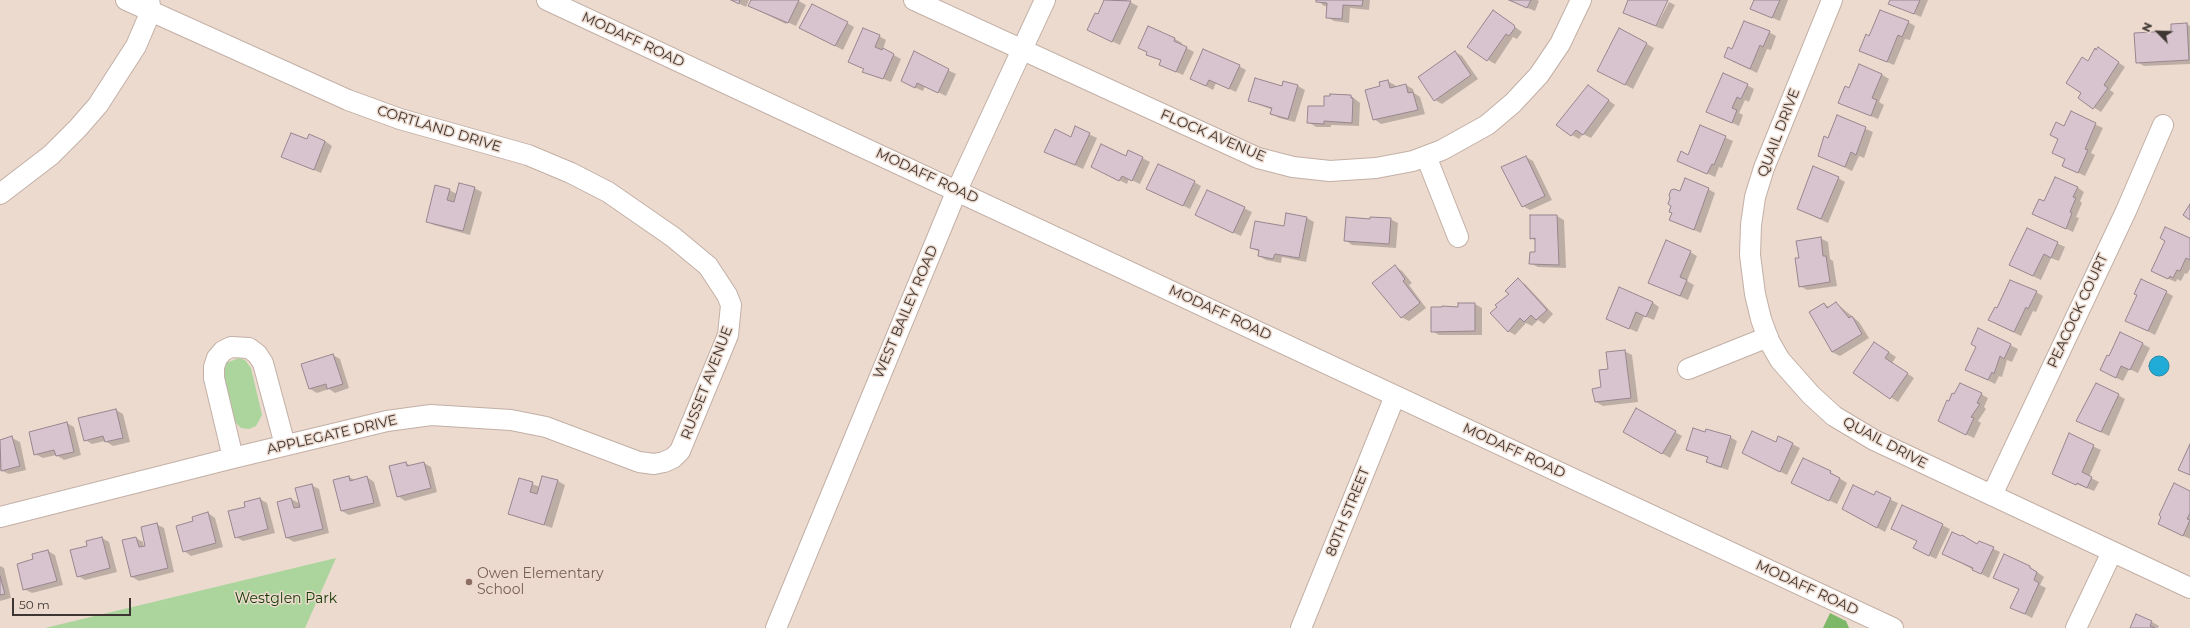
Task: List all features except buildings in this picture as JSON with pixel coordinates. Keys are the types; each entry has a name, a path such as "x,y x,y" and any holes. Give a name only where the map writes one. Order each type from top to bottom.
{"street":[{"name":"CORTLAND DRIVE","path":"126,0 156,4 348,100 400,119 528,155 571,173 614,195 673,236 708,266 727,294"},
{"name":"MODAFF ROAD","path":"547,0 1893,628"},
{"name":"FLOCK AVENUE","path":"914,0 1258,158 1293,167 1330,171 1376,168 1426,156 1464,139 1487,125 1513,103 1539,76 1560,44 1581,0"},
{"name":"WEST BAILEY ROAD","path":"776,628 957,190 1045,0"},
{"name":"QUAIL DRIVE","path":"1832,0 1764,168 1755,197 1751,225 1750,255 1755,294 1768,337 1780,360 1811,395 1834,416 1874,440 2190,588"},
{"path":"0,194 51,155 98,105 133,51 156,4"},
{"name":"PEACOCK COURT","path":"1992,495 2126,211 2163,125"},
{"path":"1426,156 1458,238"},
{"name":"RUSSET AVENUE","path":"664,462 673,458 682,446 728,335 731,305 727,294"},
{"path":"1688,369 1768,337"},
{"path":"233,458 214,378 214,367 217,358 223,350 231,347 249,348 257,354 263,363 284,445"},
{"name":"80TH STREET","path":"1301,628 1395,396"},
{"name":"APPLEGATE DRIVE","path":"0,517 284,445 387,421 424,416 451,415 511,420 546,427 638,462 654,464 664,462"},
{"path":"2076,628 2112,552"}],"green space":[{"path":"239,358 245,360 251,368 262,415 256,426 249,429 241,428 233,420 222,374 226,363"},
{"name":"Westglen Park","path":"336,558 305,628 45,628"},
{"path":"1830,613 1846,621 1849,628 1823,628"}],"water":[{"path":"2159,356 2166,359 2169,366 2166,373 2159,376 2152,373 2149,366 2152,359"}],"place":[{"name":"Owen Elementary School","path":"469,582"}]}
